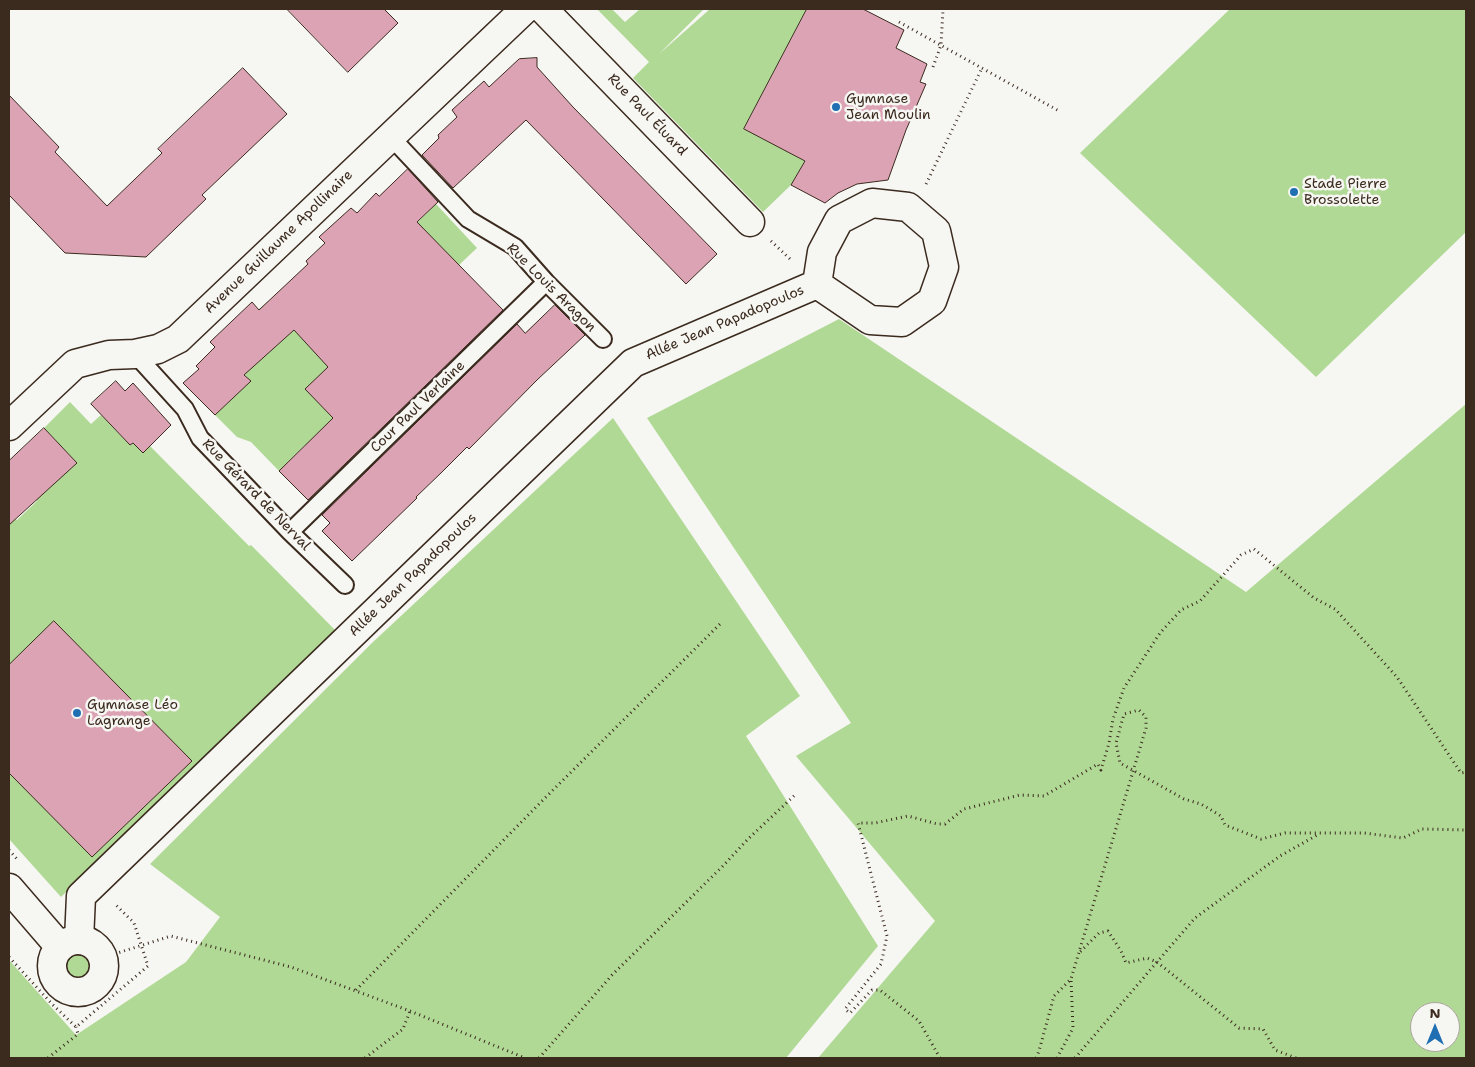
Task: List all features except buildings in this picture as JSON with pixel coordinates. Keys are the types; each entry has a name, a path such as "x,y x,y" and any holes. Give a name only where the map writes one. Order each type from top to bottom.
{"street":[{"name":"Avenue Guillaume Apollinaire","path":"9,426 74,364 109,355 135,354 158,349 178,339 525,9"},
{"name":"Rue Paul Éluard","path":"543,9 750,222"},
{"name":"Allée Jean Papadopoulos","path":"872,203 908,207 936,231 944,267 932,301 902,322 870,320 818,284 822,252 839,220 872,203"},
{"name":"Allée Jean Papadopoulos","path":"70,943 81,896 632,363 818,284"},
{"path":"9,888 70,943"},
{"path":"89,942 98,948 103,957 105,967 102,978 96,986 87,992 67,990 59,984 53,975 54,955 70,943 89,942"}],"lane":[{"name":"Rue Louis Aragon","path":"390,136 468,219 515,247 546,282 603,339"},
{"name":"Cour Paul Verlaine","path":"290,532 546,282"},
{"name":"Rue Gérard de Nerval","path":"135,354 185,409 200,438 290,532 345,585"}],"path":[{"path":"933,67 941,45 943,9"},
{"path":"900,22 1059,111"},
{"path":"925,187 982,68"},
{"path":"750,222 818,284"},
{"path":"940,1058 919,1021 880,990 872,990 850,1013 845,1009 881,964 887,936 858,823 876,823 908,816 937,824 945,824 964,809 1020,795 1044,796 1098,764 1101,770 1109,743 1113,719 1124,688 1160,633 1181,610 1200,601 1241,555 1254,549 1314,598 1335,609 1397,677 1461,773 1466,772"},
{"path":"356,990 722,622"},
{"path":"1058,1058 1074,1028 1071,979 1132,771 1146,728 1146,717 1139,710 1124,714 1116,743 1120,763 1132,771 1184,799 1202,804 1221,816 1225,825 1260,839 1285,833 1364,833 1403,838 1422,829 1466,830"},
{"path":"539,1058 612,975 722,868 748,839 796,794"},
{"path":"1075,1058 1195,918 1280,856 1319,834"},
{"path":"1078,954 1099,933 1108,931 1121,951 1126,963 1147,958 1157,962 1239,1028 1263,1029 1275,1050 1296,1058"},
{"path":"103,957 171,936 291,967 356,990 525,1058"},
{"path":"1036,1058 1054,996 1071,979"},
{"path":"365,1058 403,1029 410,1011"},
{"path":"48,1058 78,1034 76,1027"}],"green space":[{"path":"597,9 612,9 625,22 640,9 704,9 659,54 710,9 807,9 744,129 805,161 791,185 763,212 633,78 649,62"},
{"name":"Stade Pierre Brossolette","path":"1230,9 1466,9 1466,232 1316,377 1080,153"},
{"path":"436,204 477,248 459,265 447,253 423,277 357,443 330,469 305,445 279,471 251,442 237,437 215,415 250,381 243,373 285,338 259,309 268,301 301,337"},
{"path":"839,319 1246,592 1466,404 1466,1058 818,1058 935,921 796,756 851,723 647,418"},
{"path":"70,402 91,424 101,415 130,445 133,443 150,446 335,630 61,897 9,839 9,523 14,518 17,520 37,501 35,499 64,470 67,472 77,463 44,428"},
{"path":"613,418 800,696 746,736 878,946 786,1058 9,1058 9,960 76,1035 186,962 220,917 150,864 373,642"},
{"path":"77,949 84,950 90,954 94,960 94,974 90,980 84,984 77,985 70,984 64,980 60,974 59,967 60,960 64,954 70,950"}],"place":[{"name":"Gymnase Jean Moulin","path":"836,107"},
{"name":"Stade Pierre Brossolette","path":"1294,192"},
{"name":"Gymnase Léo Lagrange","path":"77,713"}]}
